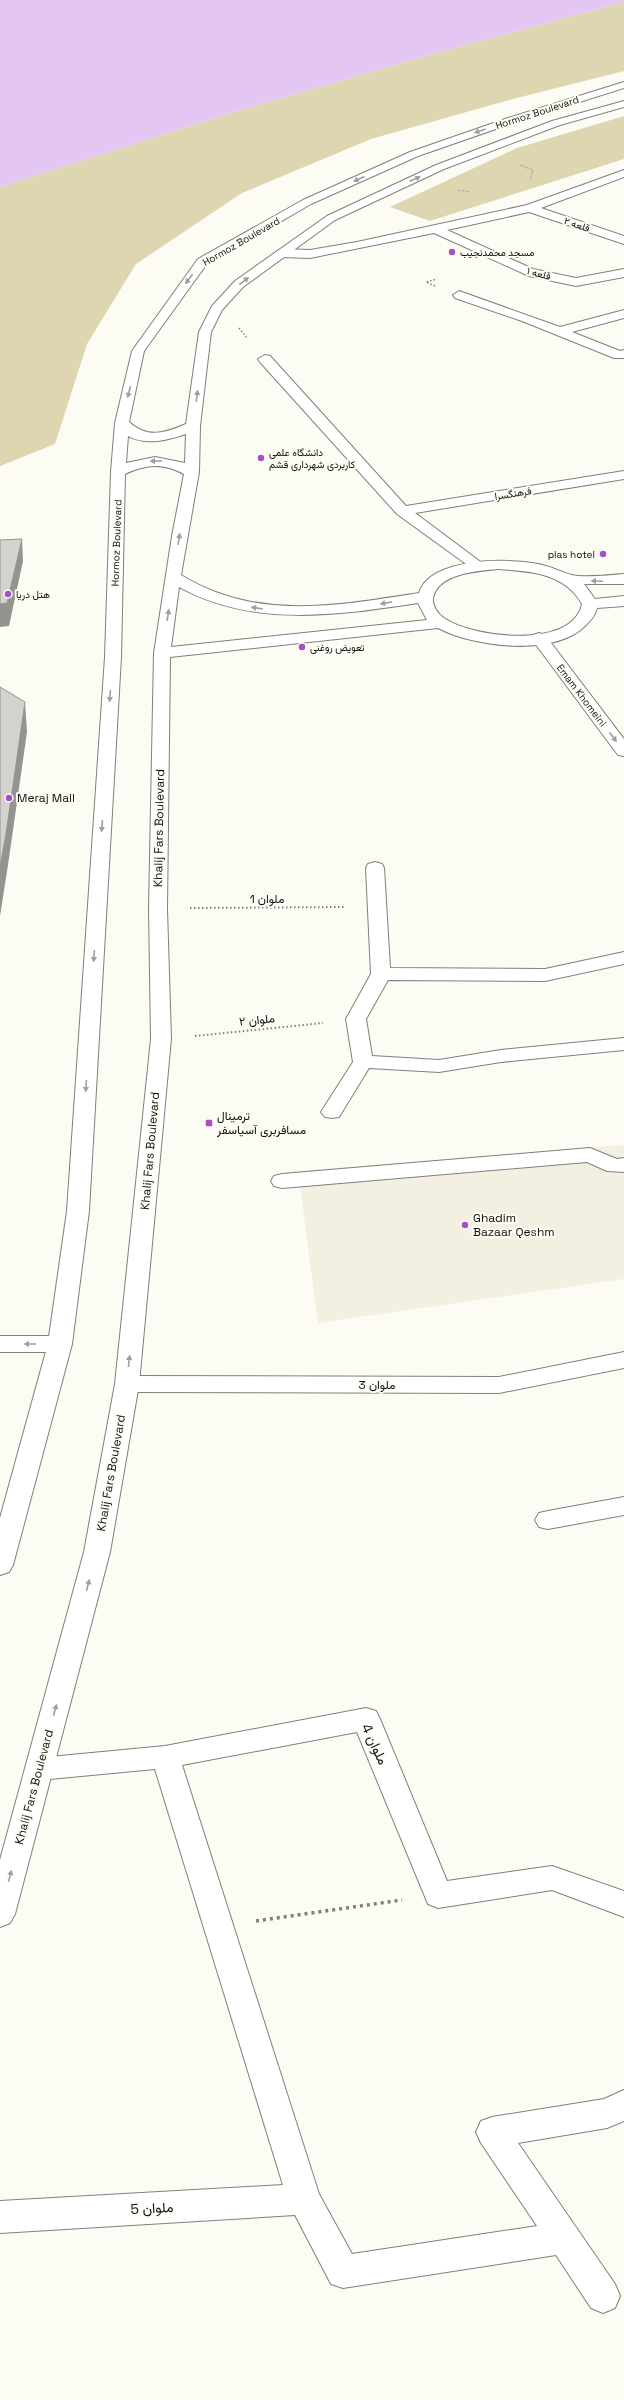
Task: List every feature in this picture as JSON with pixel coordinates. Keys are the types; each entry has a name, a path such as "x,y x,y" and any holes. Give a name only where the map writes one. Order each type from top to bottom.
{"main road":[{"name":"Hormoz Boulevard","path":"60,1344 78,1211 113,657 118,472 122,423 138,351 202,262 307,202 414,154 512,120 624,85"},
{"name":"Hormoz Boulevard","path":"174,577 179,536 192,472 193,426 205,332 219,305 239,284 331,218 440,167 556,123 624,104"},
{"path":"281,253 310,254 436,229 530,208 624,173"},
{"name":"قلعه ۲","path":"530,208 624,240"},
{"name":"قلعه ۱","path":"436,229 529,272 576,282 624,273"},
{"path":"459,295 559,331 619,355 624,354"},
{"path":"559,331 624,314"},
{"path":"265,359 402,511 478,566"},
{"path":"122,423 135,434 151,436 172,435 193,426"},
{"path":"118,472 134,464 153,461 173,462 192,472"},
{"name":"فرهنگسرا","path":"402,511 624,476"},
{"path":"498,564 531,567 555,573 570,580 585,591 590,604 587,615 577,625 560,633 539,638 496,640 475,636 441,623 425,606 425,597 430,587 441,578 457,571 478,566 498,564"},
{"path":"174,577 197,591 227,603 276,611 360,607 425,597"},
{"name":"Khalij Fars Boulevard","path":"0,1914 97,1552 127,1384 161,1039 158,908 162,653 174,577"},
{"path":"570,580 624,579"},
{"path":"590,604 624,601"},
{"path":"162,653 441,623"},
{"name":"Emam Khomeini","path":"539,638 624,751"},
{"path":"332,1112 363,1062 356,1019 381,974 375,868"},
{"path":"381,974 545,975 624,958"},
{"path":"363,1062 439,1066 501,1056 624,1044"},
{"path":"282,1181 590,1155 615,1166 624,1165"},
{"path":"0,1344 60,1344 0,1565"},
{"name":"ملوان 3","path":"127,1384 499,1385 624,1360"},
{"path":"548,1520 624,1506"},
{"name":"ملوان 4","path":"39,1769 165,1757 366,1718 438,1895"},
{"path":"165,1757 304,2199 343,2272 564,2238"},
{"path":"438,1895 552,1878 624,1904"},
{"path":"603,2296 492,2132 607,2113 624,2105"},
{"name":"ملوان 5","path":"0,2217 304,2199"}],"path":[{"path":"219,305 265,359"},
{"name":"ملوان 1","path":"158,908 377,907"},
{"name":"ملوان ۲","path":"161,1039 356,1019"},
{"path":"218,1926 438,1895"}],"shaded area":[{"path":"0,0 624,0 624,2 443,51 230,113 0,187"},
{"path":"624,2 624,71 513,99 371,139 242,193 136,264 87,344 55,444 0,466 0,187 230,113 443,51"},
{"path":"624,116 624,159 430,221 390,207 517,148"},
{"name":"Ghadim Bazaar Qeshm","path":"624,1145 624,1279 318,1323 298,1171"}],"building":[{"path":"22,539 7,603 0,604 0,540"},
{"name":"Meraj Mall","path":"0,687 25,702 0,867"}],"place":[{"name":"مسجد محمدنجیب","path":"452,252"},
{"name":"دانشگاه علمی کاربردی شهرداری قشم","path":"261,458"},
{"name":"plas hotel","path":"603,554"},
{"name":"هتل دریا","path":"8,594"},
{"name":"تعویض روغنی","path":"302,647"},
{"name":"Meraj Mall","path":"9,798"},
{"name":"ترمینال مسافربری آسیاسفر","path":"209,1123"},
{"name":"Ghadim Bazaar Qeshm","path":"465,1225"}]}
